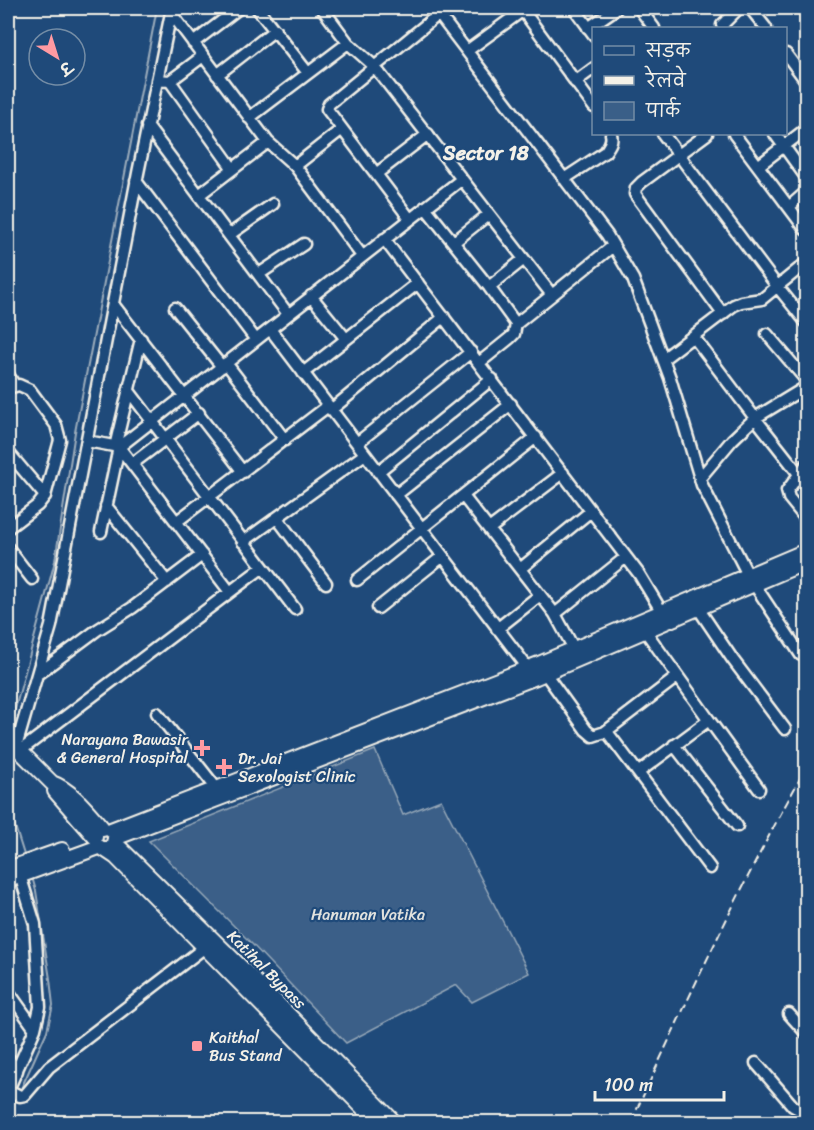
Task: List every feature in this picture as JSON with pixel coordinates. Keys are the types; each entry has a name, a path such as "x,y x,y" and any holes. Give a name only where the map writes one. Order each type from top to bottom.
{"main road":[{"path":"105,839 217,789 644,629 664,615 698,608 807,551"},
{"path":"21,870 537,668 574,649 751,579 807,562"},
{"name":"Katihal Bypass","path":"14,745 52,783 60,786 89,812 116,857 377,1122"},
{"name":"Katihal Bypass","path":"105,839 249,974 394,1122"}],"street":[{"path":"193,43 239,8"},
{"path":"257,8 308,73"},
{"path":"322,8 348,43 374,66 552,295"},
{"path":"467,51 523,8 592,104"},
{"path":"574,8 591,31"},
{"path":"596,27 617,8"},
{"path":"639,8 653,27"},
{"path":"723,27 724,21 739,8"},
{"path":"750,8 765,27"},
{"path":"171,10 249,118 268,142 295,166 362,256"},
{"path":"14,745 39,673 51,626 171,10"},
{"path":"410,219 327,109 329,104 436,11 564,179 613,246 633,279 663,359 700,478 751,579 801,655"},
{"path":"217,75 275,30"},
{"path":"249,118 348,43"},
{"path":"157,80 170,81 203,56"},
{"path":"789,67 807,81"},
{"path":"575,82 592,69"},
{"path":"170,81 233,169"},
{"path":"147,126 288,314"},
{"path":"295,166 342,129"},
{"path":"758,166 807,129"},
{"path":"376,174 428,134"},
{"path":"564,179 604,152 609,146 611,135"},
{"path":"664,135 777,286 804,314"},
{"path":"706,135 642,182 636,188 635,194 723,314"},
{"path":"735,135 807,230"},
{"path":"776,135 807,177"},
{"path":"199,195 268,142"},
{"path":"117,447 462,178"},
{"path":"136,181 256,340"},
{"path":"789,207 807,192"},
{"path":"229,235 273,204"},
{"path":"425,207 516,324"},
{"path":"454,242 489,214"},
{"path":"384,239 626,557 664,615"},
{"path":"259,274 304,244"},
{"path":"479,363 514,334 516,324 613,246"},
{"path":"489,287 524,259"},
{"path":"663,359 741,302 762,299 807,263"},
{"path":"303,373 418,283"},
{"path":"311,296 346,339"},
{"path":"113,304 186,395 243,472"},
{"path":"175,308 285,440"},
{"path":"176,522 330,408 444,317"},
{"path":"270,329 496,628 537,668 593,736 605,732 677,677"},
{"path":"767,333 807,380"},
{"path":"693,336 799,474"},
{"path":"101,532 141,339"},
{"path":"357,443 471,352"},
{"path":"8,374 11,387 30,390 59,432 58,448 45,496 8,528"},
{"path":"378,472 492,379"},
{"path":"700,478 732,440 755,418 807,387"},
{"path":"129,391 295,609"},
{"path":"396,495 511,404"},
{"path":"132,465 199,413"},
{"path":"357,580 536,437"},
{"path":"87,441 117,447 230,592"},
{"path":"8,452 45,496"},
{"path":"243,542 365,454"},
{"path":"807,465 787,491 789,498 807,519"},
{"path":"489,529 562,472"},
{"path":"463,496 555,614 574,649"},
{"path":"106,506 167,582"},
{"path":"520,569 591,511"},
{"path":"277,518 326,584"},
{"path":"8,548 32,579"},
{"path":"39,673 202,555"},
{"path":"378,608 442,556"},
{"path":"555,614 626,557"},
{"path":"14,745 262,567"},
{"path":"496,628 540,595"},
{"path":"698,608 733,660 785,729"},
{"path":"644,629 759,789"},
{"path":"157,713 217,789"},
{"path":"639,772 709,720"},
{"path":"605,732 639,772 710,868"},
{"path":"674,746 737,826"},
{"path":"21,870 37,942 40,1007 35,1029 17,1071 12,1092 25,1095 49,1067 205,947"},
{"path":"8,991 35,1029"},
{"path":"789,1014 807,1033"},
{"path":"8,1058 17,1071"},
{"path":"756,1063 793,1106 804,1112 807,1111"}],"green space":[{"name":"Hanuman Vatika","path":"375,750 403,815 441,800 529,973 472,1002 456,985 346,1043 252,944 149,841"}],"waterway":[{"path":"8,735 55,561 75,432 157,8"},
{"path":"8,804 25,858"},
{"path":"20,1091 47,1031 53,1005 32,877"},
{"path":"8,1115 16,1099"}],"railway":[{"path":"631,1122 693,988 806,768"}],"place":[{"name":"Narayana Bawasir & General Hospital","path":"202,748"},
{"name":"Dr. Jai Sexologist Clinic","path":"224,767"},
{"name":"Kaithal Bus Stand","path":"197,1046"}],"district":[{"name":"Sector 18","path":"486,153"}]}
